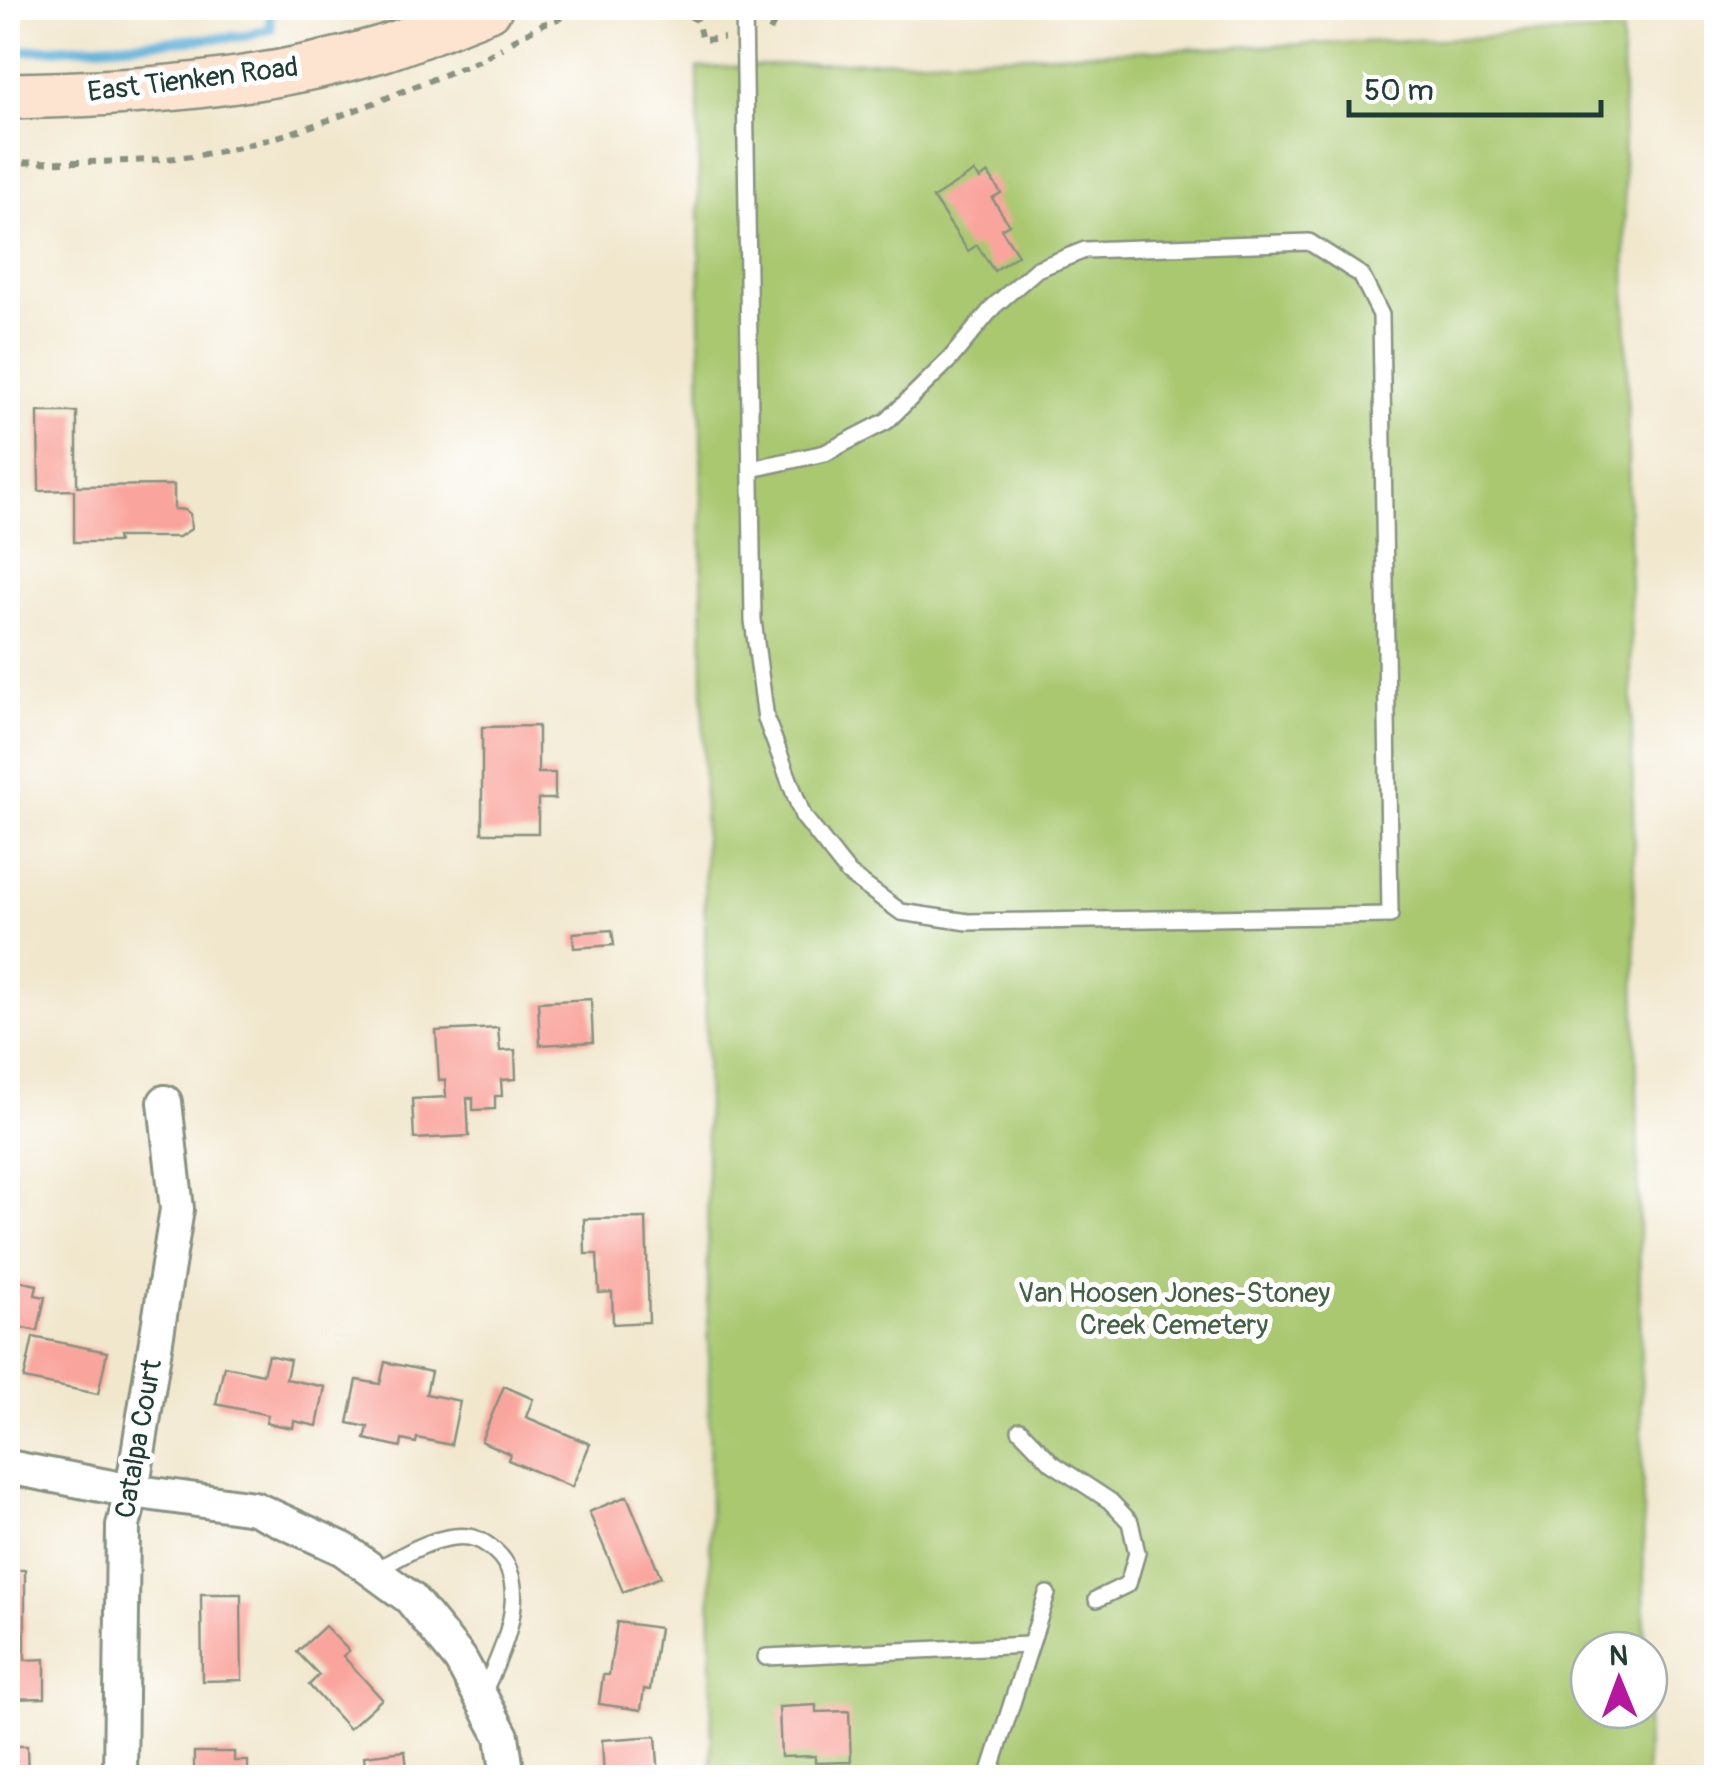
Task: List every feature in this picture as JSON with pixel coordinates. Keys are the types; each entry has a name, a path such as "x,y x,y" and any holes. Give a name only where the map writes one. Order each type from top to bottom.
{"street":[{"name":"East Tienken Road","path":"8,96 138,92 255,78 382,48 488,8"},
{"name":"Catalpa Court","path":"120,1778 123,1526 132,1491 177,1208 165,1102"},
{"path":"8,1467 132,1491 254,1508 343,1549 410,1598 460,1659 502,1736 508,1778"}],"lane":[{"path":"744,8 753,620 766,719 803,816 849,874 901,912 968,922 1390,915 1381,315 1361,275 1310,242 1085,250 1037,269 994,306 950,360 887,421 824,453 751,469"},
{"path":"1020,1430 1052,1463 1110,1500 1130,1522 1137,1553 1128,1584 1097,1599"},
{"path":"374,1572 412,1551 453,1537 481,1538 505,1560 514,1588 507,1643 481,1697"},
{"path":"988,1778 1048,1594"},
{"path":"766,1658 1029,1646"}],"path":[{"path":"8,10 90,8"}],"green space":[{"name":"Van Hoosen Jones-Stoney Creek Cemetery","path":"1622,32 1645,1630 1569,1630 1569,1730 1646,1730 1647,1777 712,1777 698,68"}],"building":[{"path":"974,172 980,179 988,173 1001,193 992,198 1009,224 1001,229 1018,255 994,271 977,245 968,251 933,198"},
{"path":"38,412 77,412 77,486 174,485 174,509 190,514 191,529 179,537 74,542 74,490 39,491"},
{"path":"8,502 12,502 12,685 8,685"},
{"path":"538,726 538,773 555,773 555,799 538,799 538,833 482,833 482,727"},
{"path":"612,930 614,945 574,948 573,933"},
{"path":"591,999 593,1042 540,1045 538,1002"},
{"path":"498,1028 500,1051 515,1050 516,1079 501,1080 502,1096 495,1096 495,1109 473,1110 473,1098 467,1098 469,1136 414,1139 412,1099 446,1097 445,1080 439,1080 436,1031"},
{"path":"646,1218 649,1322 613,1324 612,1292 599,1293 597,1254 585,1254 584,1219"},
{"path":"14,1280 37,1285 35,1295 45,1297 38,1331 8,1325"},
{"path":"33,1337 107,1352 98,1394 24,1379"},
{"path":"268,1355 290,1360 286,1379 325,1387 317,1426 294,1421 293,1428 266,1423 268,1415 216,1404 224,1366 263,1374"},
{"path":"385,1362 431,1372 426,1394 460,1401 451,1445 417,1438 416,1443 402,1440 401,1447 365,1439 368,1427 348,1423 357,1380 380,1384"},
{"path":"504,1386 533,1399 526,1417 590,1444 572,1487 508,1460 510,1454 481,1441"},
{"path":"627,1496 661,1577 623,1592 589,1512"},
{"path":"8,1570 25,1570 25,1660 45,1659 45,1698 8,1699"},
{"path":"201,1594 241,1594 242,1680 202,1681"},
{"path":"617,1622 659,1628 650,1690 644,1689 641,1710 599,1704 603,1675 609,1675"},
{"path":"325,1626 349,1651 343,1656 382,1699 349,1729 309,1685 319,1675 297,1652"},
{"path":"816,1705 816,1712 849,1711 851,1762 815,1763 815,1756 781,1757 779,1707"},
{"path":"656,1736 659,1778 604,1778 602,1740"},
{"path":"8,1746 27,1746 28,1778 8,1778"},
{"path":"405,1751 408,1778 366,1778 364,1756"},
{"path":"194,1752 234,1752 234,1761 248,1761 248,1778 194,1778"}],"waterway":[{"path":"8,52 246,36 271,29 270,18"}]}
